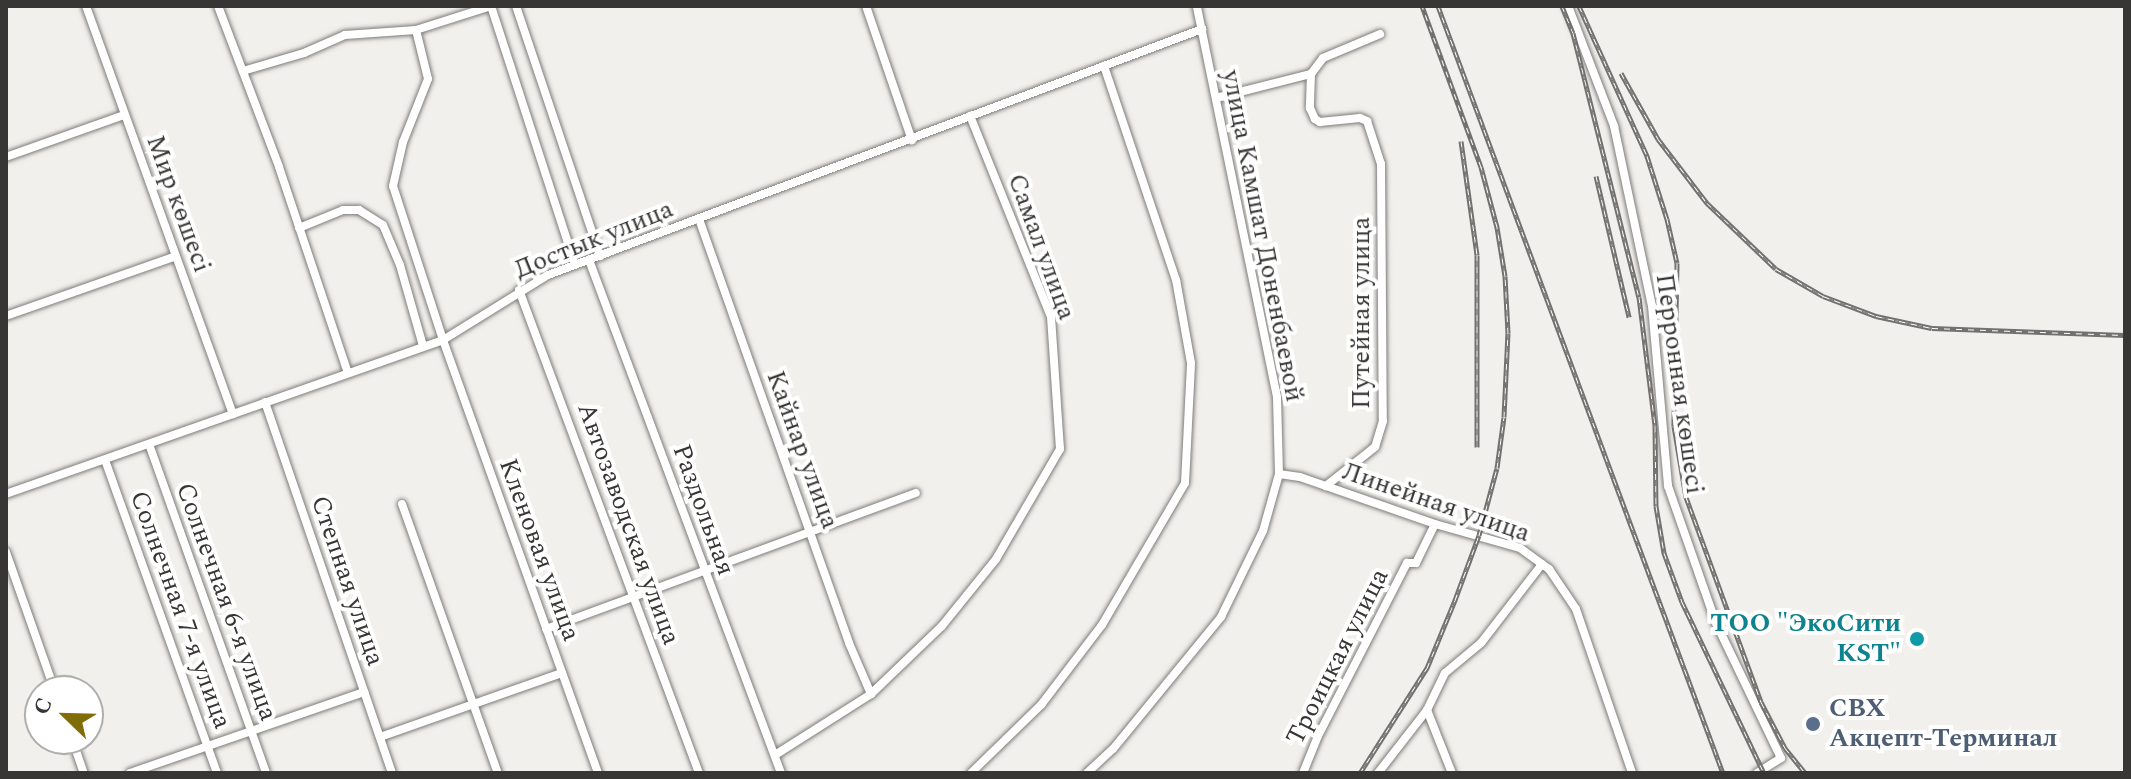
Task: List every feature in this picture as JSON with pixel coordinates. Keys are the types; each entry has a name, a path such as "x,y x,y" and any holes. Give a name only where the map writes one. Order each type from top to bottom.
{"street":[{"name":"Мир көшесі","path":"86,6 233,414"},
{"path":"218,6 348,373"},
{"path":"243,71 304,53 345,35 416,30 491,6 575,265"},
{"path":"516,6 600,256"},
{"path":"866,6 912,140"},
{"name":"улица Камшат Доненбаевой","path":"1087,773 1113,749 1221,617 1263,531 1279,474 1277,397 1197,6"},
{"name":"Перронная көшесі","path":"1568,6 1614,126 1652,306 1668,486 1716,623 1781,758 1757,773"},
{"name":"Достык улица","path":"6,494 443,340 519,290 575,265 1202,29"},
{"name":"Кленовая улица","path":"416,30 428,79 403,142 393,186 443,340 598,773"},
{"path":"1216,98 1311,74 1323,58 1380,34"},
{"path":"971,773 1041,705 1102,625 1185,483 1191,363 1176,280 1104,66"},
{"name":"Путейная улица","path":"1311,74 1310,108 1315,119 1320,122 1360,118 1367,121 1381,164 1383,421 1375,447 1326,486"},
{"path":"6,157 124,115"},
{"name":"Самал улица","path":"775,755 871,694 942,626 996,559 1060,449 1051,317 970,116"},
{"path":"299,228 343,210 359,210 383,225 400,265 423,346"},
{"name":"Кайнар улица","path":"699,219 871,694"},
{"path":"6,316 176,256"},
{"name":"Раздольная","path":"589,260 781,773"},
{"name":"Автозаводская улица","path":"519,290 699,773"},
{"name":"Степная улица","path":"265,402 392,773"},
{"name":"Солнечная 6-я улица","path":"149,444 266,773"},
{"name":"Солнечная 7-я улица","path":"105,460 217,773"},
{"name":"Линейная улица","path":"1279,474 1520,548 1542,564 1576,609 1632,773"},
{"path":"546,629 916,493"},
{"path":"402,504 498,773"},
{"name":"Троицкая улица","path":"1303,773 1318,736 1400,576 1407,563 1416,563 1435,524"},
{"path":"6,552 49,675"},
{"path":"1378,773 1427,710 1445,673 1481,643 1542,564"},
{"path":"380,737 562,673"},
{"path":"130,773 364,692"},
{"path":"1427,710 1452,773"}],"railway":[{"path":"1360,773 1427,668 1455,600 1479,535 1497,468 1504,417 1508,333 1505,276 1497,227 1481,167 1422,6"},
{"path":"1438,6 1723,773"},
{"path":"1562,6 1573,33 1639,297 1655,426 1656,506 1664,553 1682,602 1764,773"},
{"path":"1579,6 1647,156 1677,263 1674,426 1686,497 1761,702 1785,748 1805,773"},
{"path":"1621,73 1658,139 1707,203 1776,269 1823,296 1876,316 1932,328 2125,335"},
{"path":"1461,141 1477,255 1477,447"},
{"path":"1596,176 1629,317"}],"place":[{"name":"ТОО \"ЭкоСити KST\"","path":"1917,639"},
{"name":"СВХ Акцепт-Терминал","path":"1813,724"}]}
